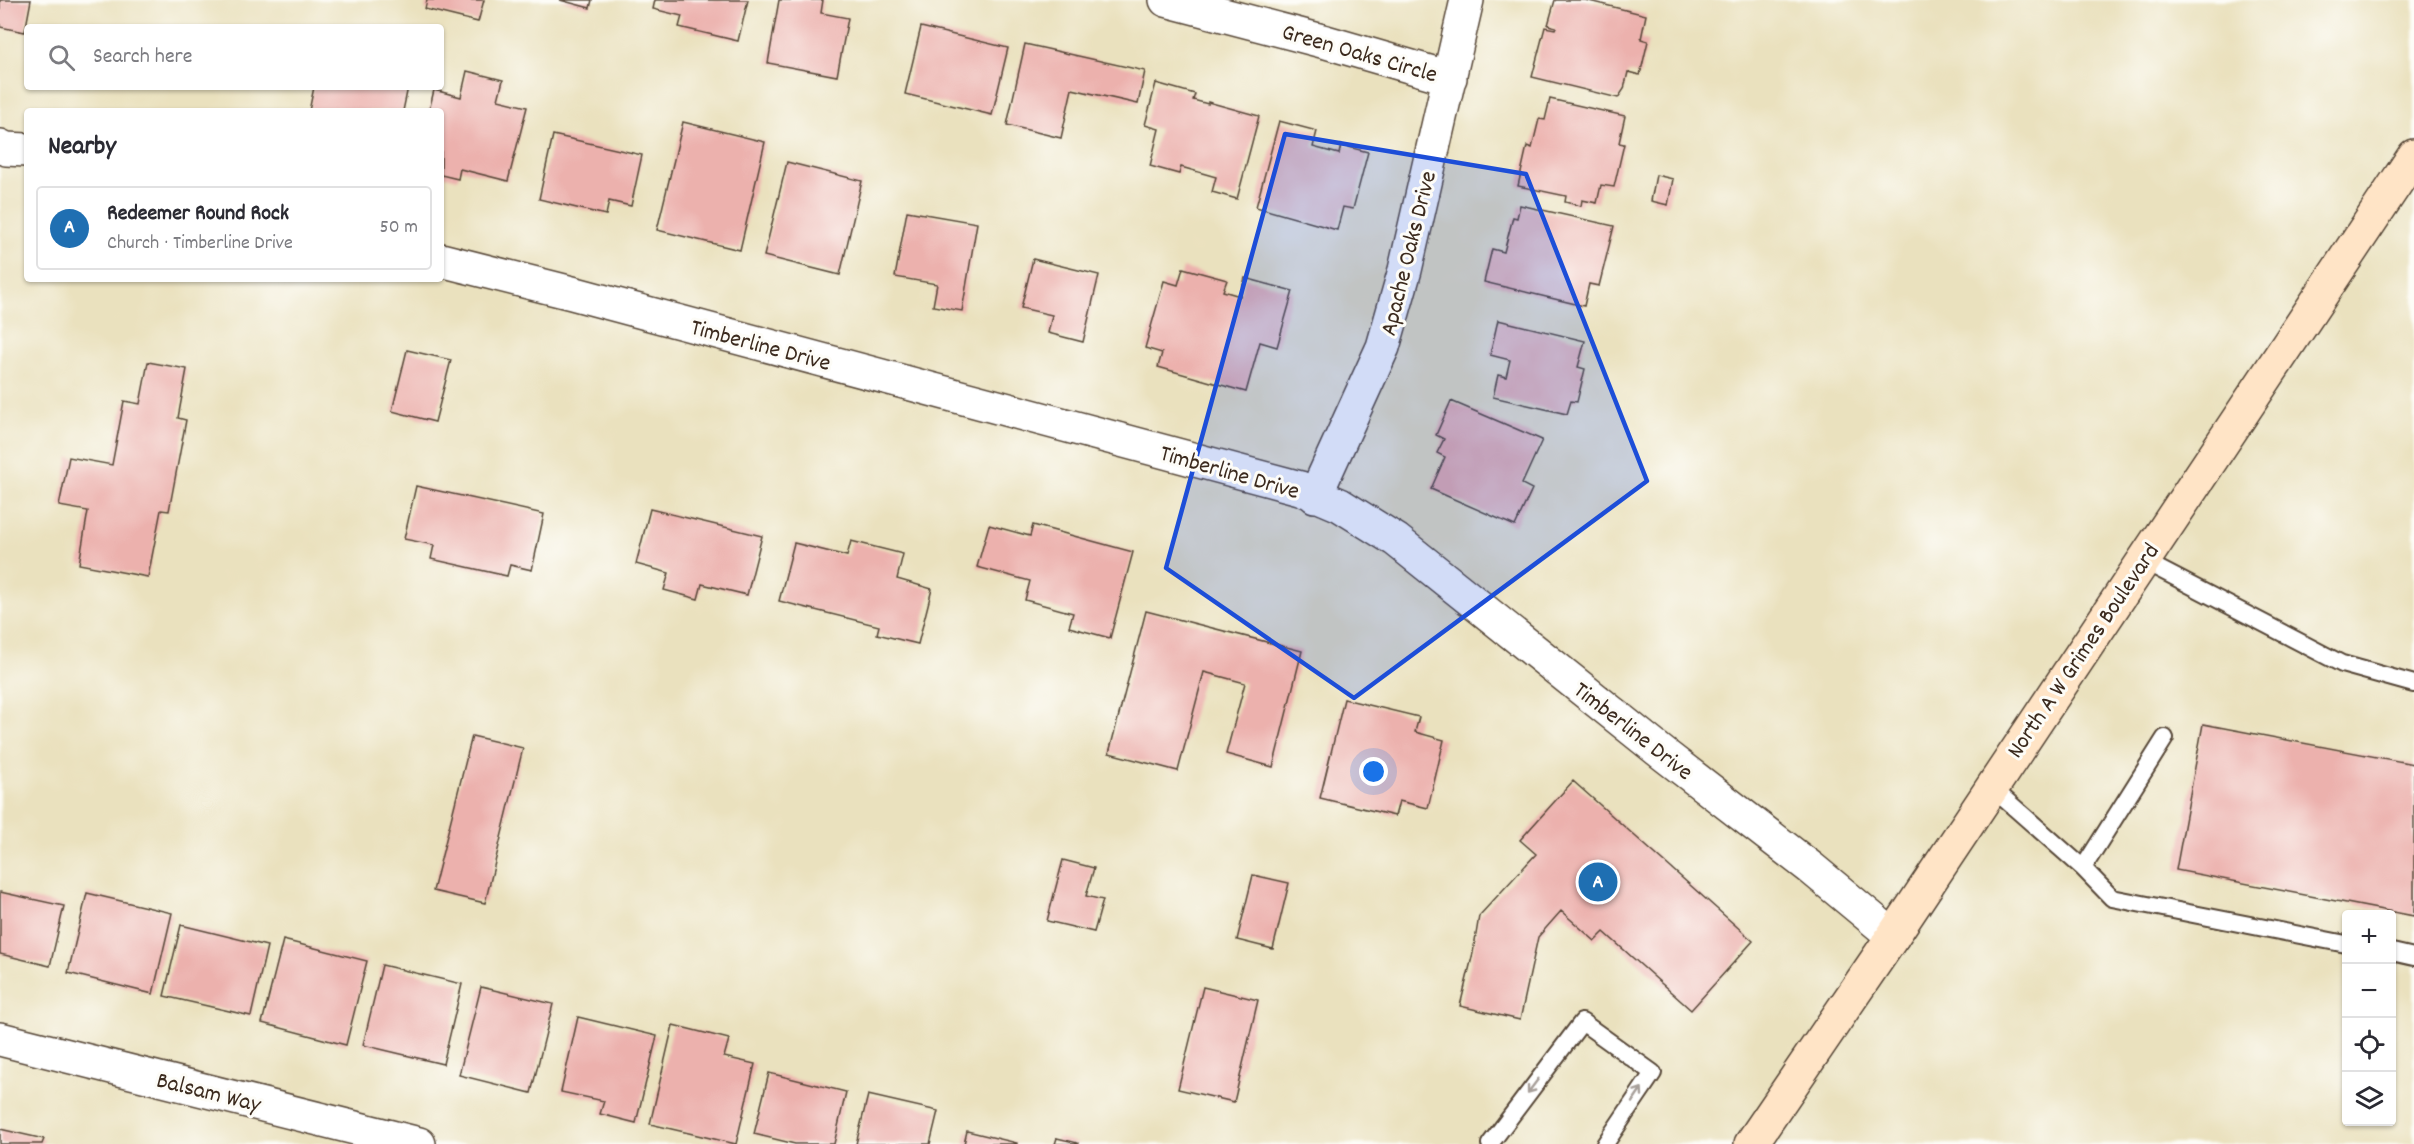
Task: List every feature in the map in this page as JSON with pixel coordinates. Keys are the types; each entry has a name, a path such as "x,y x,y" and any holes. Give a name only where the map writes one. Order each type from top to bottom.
{"main road":[{"name":"North A W Grimes Boulevard","path":"1751,1144 1893,936 2414,156"}],"street":[{"name":"Green Oaks Circle","path":"1166,0 1326,42 1450,78"},
{"name":"Apache Oaks Drive","path":"1315,496 1383,347 1406,270 1467,0"},
{"path":"0,146 6,149 24,150"},
{"name":"Timberline Drive","path":"444,261 1299,488 1340,506 1396,540 1893,936"},
{"name":"Balsam Way","path":"0,1039 419,1144"}],"lane":[{"path":"2142,560 2342,664 2414,684"},
{"path":"2083,868 2165,738"},
{"path":"1991,787 2083,868 2112,898 2342,943"},
{"path":"2396,953 2414,957"},
{"path":"1490,1144 1582,1022 1653,1073 1605,1144"}],"highlighted area":[{"path":"1285,134 1526,174 1647,481 1354,698 1166,568"}],"building":[{"path":"0,0 31,0 24,32 0,27"},
{"path":"427,0 484,0 478,22 425,9"},
{"path":"560,0 592,0 590,8"},
{"path":"655,0 748,0 738,41 679,27 682,16 653,9"},
{"path":"779,0 823,0 821,13 848,18 837,76 768,63"},
{"path":"1555,0 1585,0 1646,15 1641,39 1648,41 1640,75 1628,72 1624,89 1618,98 1532,77 1545,27 1555,29 1556,27 1548,25"},
{"path":"921,27 1008,48 992,115 905,94"},
{"path":"1025,44 1145,71 1138,104 1072,89 1061,138 1007,125"},
{"path":"467,71 503,80 498,100 527,107 508,181 460,169 458,179 444,176 444,108 430,108 434,90 461,97"},
{"path":"1156,83 1195,94 1193,100 1259,116 1237,199 1212,192 1216,177 1181,167 1179,174 1150,166 1159,129 1145,125"},
{"path":"313,90 407,90 404,108 310,108"},
{"path":"1550,99 1625,116 1619,143 1624,144 1614,187 1601,185 1597,203 1582,200 1581,206 1565,202 1566,196 1518,186 1527,146 1532,148 1539,119 1545,120"},
{"path":"1279,121 1317,131 1313,147 1339,154 1341,145 1368,152 1353,209 1343,207 1337,230 1256,207"},
{"path":"683,122 765,142 740,250 657,230"},
{"path":"553,135 642,155 631,206 609,201 606,215 539,199"},
{"path":"787,162 862,181 840,275 764,256"},
{"path":"1656,175 1673,179 1668,205 1651,201"},
{"path":"1520,205 1614,226 1599,286 1589,284 1584,306 1484,282 1492,249 1504,252 1513,217 1517,218"},
{"path":"907,211 977,223 962,311 933,306 937,284 895,277"},
{"path":"1033,259 1099,275 1083,342 1048,333 1052,315 1021,308"},
{"path":"1183,268 1227,280 1223,291 1240,296 1245,278 1293,291 1277,347 1260,342 1246,392 1158,367 1162,353 1145,348 1164,281 1178,285"},
{"path":"1498,320 1585,341 1578,367 1585,369 1577,402 1571,401 1567,414 1493,397 1498,375 1506,377 1510,360 1490,355"},
{"path":"407,350 451,360 435,422 392,411"},
{"path":"148,362 187,369 178,418 186,420 169,511 161,510 148,577 79,564 88,511 59,506 69,457 112,465 124,401 140,404"},
{"path":"1451,401 1542,440 1522,484 1532,489 1515,526 1431,489 1445,457 1437,453 1444,439 1436,435"},
{"path":"416,486 544,514 532,570 510,565 507,576 431,559 434,545 404,539"},
{"path":"650,509 762,536 747,595 702,584 698,599 664,590 669,573 636,564"},
{"path":"989,525 1030,536 1033,525 1133,552 1110,638 1069,627 1073,613 1025,600 1030,581 977,567"},
{"path":"851,541 903,554 897,579 932,589 918,644 877,634 879,626 779,601 794,543 847,556"},
{"path":"1146,611 1302,651 1273,767 1226,754 1245,683 1204,672 1178,771 1109,753"},
{"path":"1344,699 1419,717 1415,732 1444,740 1428,808 1399,801 1395,816 1320,798"},
{"path":"2203,724 2414,764 2414,916 2396,913 2396,910 2383,910 2176,870"},
{"path":"472,736 523,748 485,903 433,891"},
{"path":"1573,781 1753,941 1691,1010 1604,932 1595,941 1561,911 1538,937 1520,1020 1460,1006 1479,916 1536,854 1520,840"},
{"path":"1063,860 1094,868 1086,896 1103,900 1094,932 1047,921"},
{"path":"1253,875 1289,883 1273,949 1237,940"},
{"path":"0,892 64,906 50,966 0,954"},
{"path":"87,893 172,913 153,994 68,973"},
{"path":"181,925 267,946 251,1016 164,996"},
{"path":"283,940 367,961 346,1045 262,1023"},
{"path":"382,965 462,984 443,1064 363,1045"},
{"path":"481,987 553,1004 531,1093 459,1075"},
{"path":"1203,987 1258,1000 1234,1102 1178,1089"},
{"path":"578,1017 657,1036 636,1123 600,1114 604,1101 561,1092"},
{"path":"673,1025 729,1039 724,1057 755,1064 736,1144 650,1124"},
{"path":"769,1073 846,1092 834,1144 795,1144 754,1134"},
{"path":"868,1095 938,1111 930,1144 856,1144"},
{"path":"0,1129 44,1139 42,1144 0,1144"},
{"path":"967,1131 1017,1143 1017,1144 964,1144"},
{"path":"1057,1138 1078,1143 1078,1144 1055,1144"}],"place":[{"name":"Redeemer Round Rock","path":"1598,882"}]}
